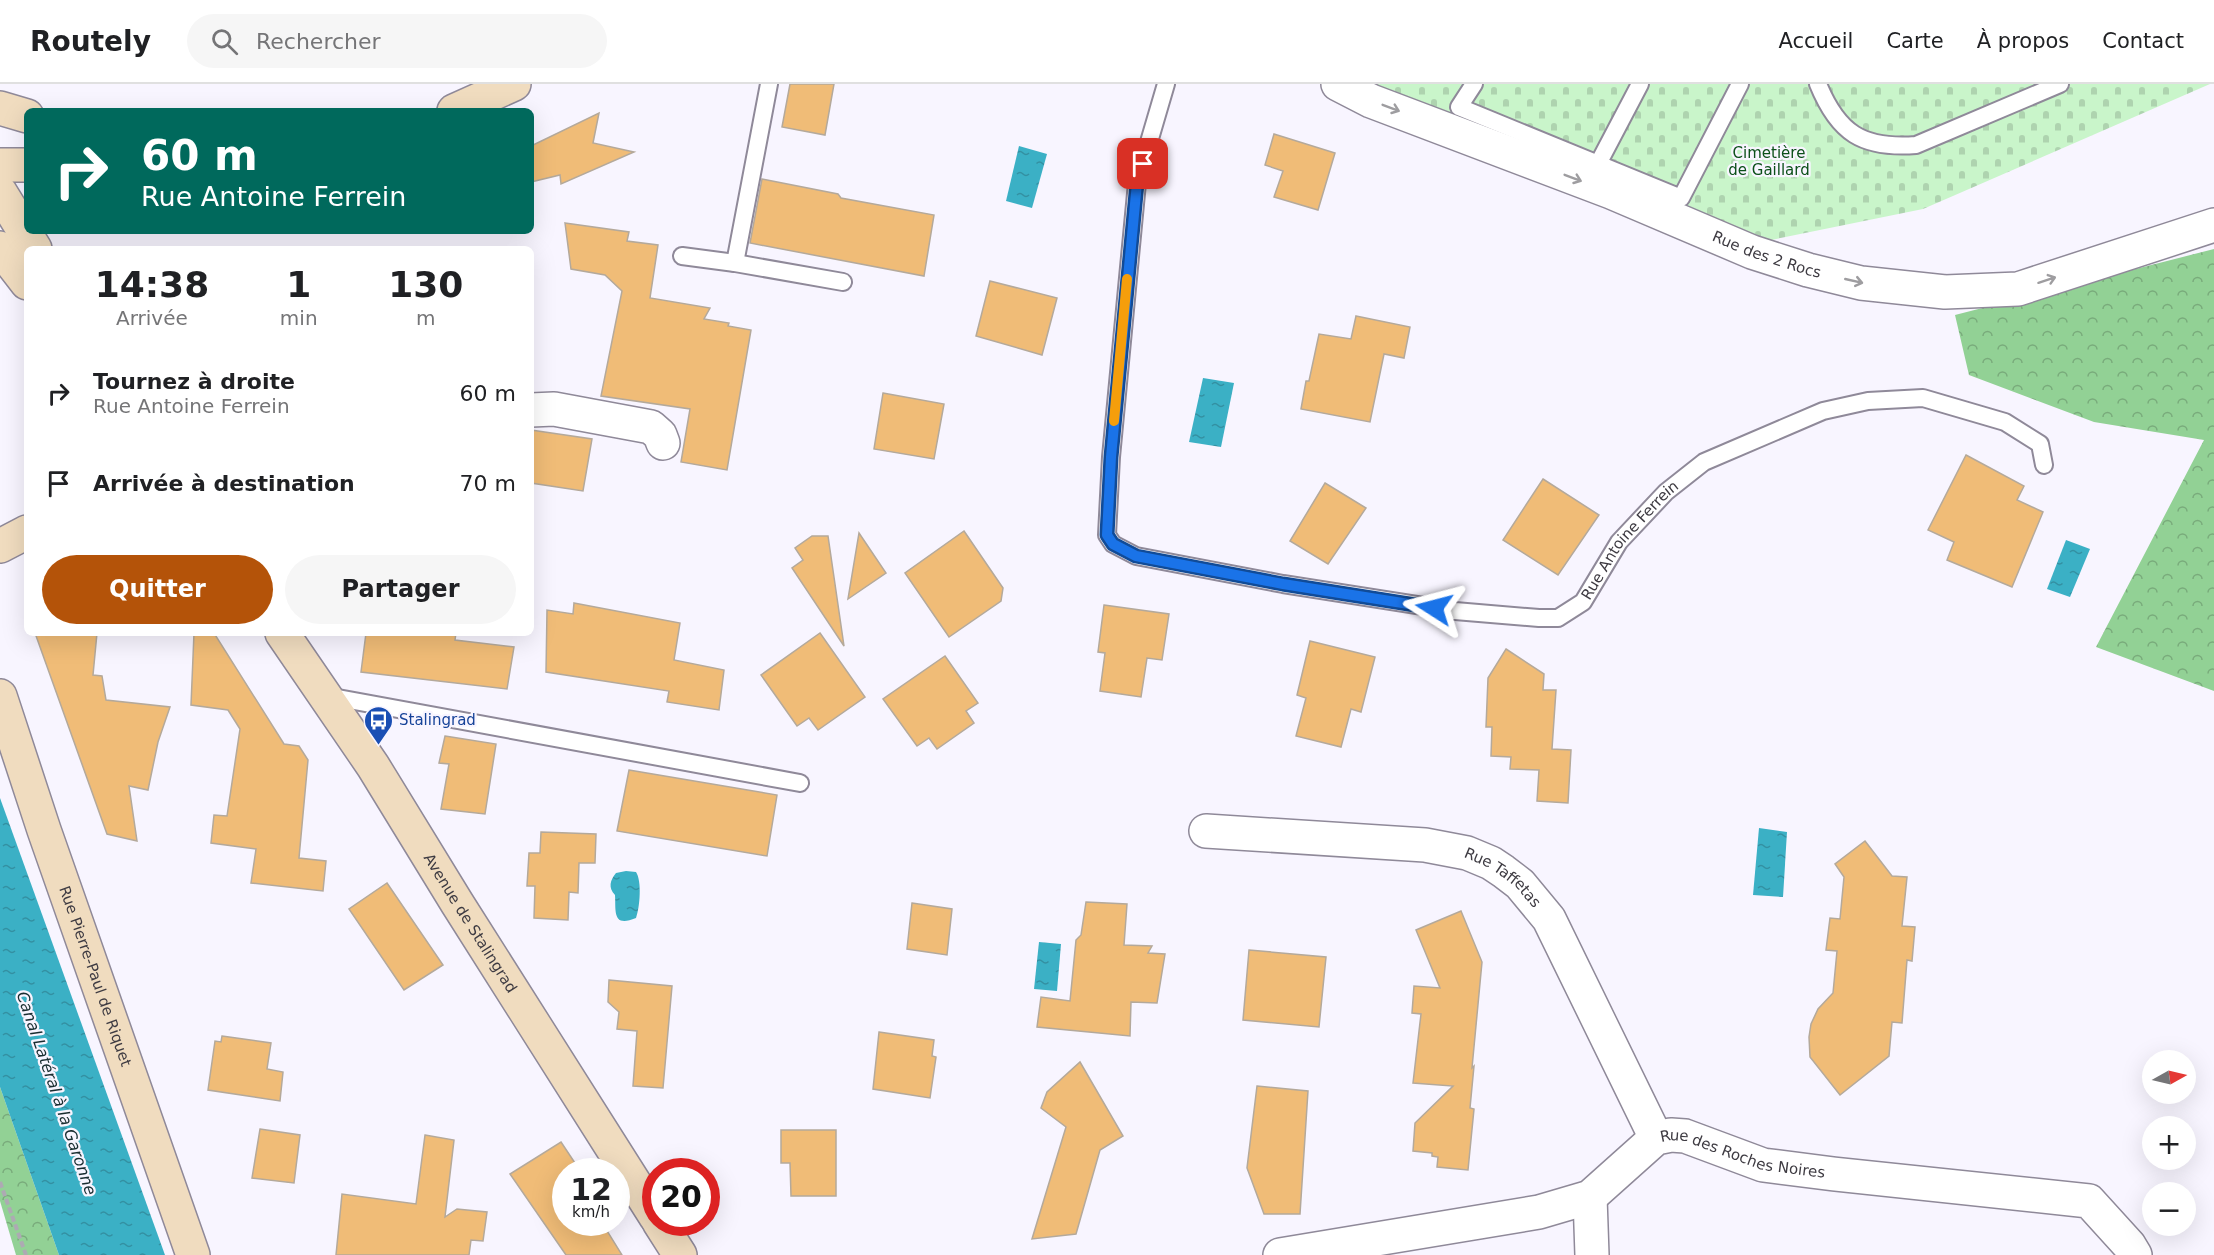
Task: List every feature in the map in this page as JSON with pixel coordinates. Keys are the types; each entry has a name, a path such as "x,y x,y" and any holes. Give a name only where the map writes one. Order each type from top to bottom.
{"main road":[{"path":"460,108 508,85"},
{"path":"0,108 24,115"},
{"path":"0,165 24,165"},
{"path":"0,192 24,231"},
{"path":"0,248 24,279"},
{"path":"0,546 24,534"},
{"name":"Avenue de Stalingrad","path":"284,636 374,766 457,903 642,1195"},
{"name":"Rue Pierre-Paul de Riquet","path":"0,696 48,842 193,1255"},
{"path":"668,1236 680,1255"}],"street":[{"name":"Rue des 2 Rocs","path":"1338,84 1371,101 1611,192 1752,252 1808,270 1861,283 1945,292 2018,290 2214,225"},
{"path":"534,410 554,409 651,427 660,435 663,442"},
{"name":"Rue Taffetas","path":"1206,831 1425,845 1467,853 1491,862 1520,884 1549,919 1656,1138"},
{"name":"Rue des Roches Noires","path":"1280,1255 1539,1212 1590,1197 1656,1138 1671,1135 1685,1136 1763,1165 2089,1201 2129,1245 2135,1255"},
{"path":"1590,1197 1592,1255"}],"lane":[{"path":"735,263 769,84"},
{"name":"Rue Antoine Ferrein","path":"1166,84 1137,183 1111,457 1107,535 1113,544 1136,556 1283,584 1455,611 1558,618 1583,602 1619,542 1666,492 1704,462 1823,411 1868,401 1923,398 2004,422 2040,444 2043,465"},
{"path":"1474,84 1460,107 1681,198 1740,84"},
{"path":"1598,164 1640,84"},
{"path":"1818,84 1828,108 1846,130 1871,142 1894,147 1916,145 2060,84"},
{"path":"682,256 843,282"},
{"path":"326,696 800,783"}],"path":[{"path":"0,1182 26,1255"}],"green space":[{"name":"Cimetière de Gaillard","path":"1371,84 2210,84 1923,209 1761,242"},
{"path":"2214,249 2214,691 2096,647 2204,440 2094,422 1969,375 1955,315"},
{"path":"0,1087 59,1255 16,1255 0,1201"}],"water":[{"path":"1019,146 1047,154 1032,208 1006,201"},
{"path":"1203,378 1234,383 1221,447 1189,442"},
{"path":"2066,540 2090,549 2070,597 2047,589"},
{"name":"Canal Latéral à la Garonne","path":"0,798 165,1255 59,1255 0,1087"},
{"path":"1759,828 1787,832 1783,897 1753,895"},
{"path":"636,872 640,888 636,918 623,921 617,916 615,895 611,890 611,884 616,873"},
{"path":"1039,942 1061,944 1057,991 1034,989"}],"building":[{"path":"790,84 834,84 825,135 782,127"},
{"path":"599,113 593,143 634,152 561,184 560,175 534,181 534,145"},
{"path":"1274,134 1335,153 1318,210 1274,197 1283,171 1265,165"},
{"path":"762,179 838,194 841,198 934,215 924,276 750,243"},
{"path":"565,223 629,232 627,241 658,245 650,298 710,308 704,319 729,323 728,326 751,330 727,470 681,462 690,409 601,396 622,291 605,275 571,269"},
{"path":"990,281 1057,298 1042,355 976,336"},
{"path":"1356,316 1410,327 1404,358 1384,354 1370,422 1301,409 1319,334 1351,339"},
{"path":"883,393 944,404 934,459 874,449"},
{"path":"534,430 592,439 583,491 534,483"},
{"path":"1966,455 2024,486 2017,500 2043,512 2012,587 1947,560 1954,542 1928,530"},
{"path":"1543,479 1599,515 1558,575 1503,540"},
{"path":"1325,483 1366,508 1328,564 1290,541"},
{"path":"964,531 1003,588 1001,601 949,637 905,573"},
{"path":"859,533 886,573 848,599"},
{"path":"812,536 828,536 844,646 792,568 803,560 795,548"},
{"path":"574,603 680,623 674,660 724,670 719,710 667,702 669,691 546,672 547,610 573,614"},
{"path":"1104,605 1169,614 1162,660 1147,658 1141,697 1100,691 1105,653 1098,652"},
{"path":"820,633 865,697 818,730 809,718 797,726 761,675"},
{"path":"36,636 97,636 93,675 102,676 106,700 170,707 158,742 148,790 129,786 137,841 107,834"},
{"path":"194,636 216,636 284,744 299,746 308,760 299,858 326,861 323,891 251,883 256,849 211,843 214,815 227,816 240,729 228,710 191,705"},
{"path":"366,636 456,636 455,640 514,647 507,689 361,672"},
{"path":"1310,641 1375,657 1361,712 1351,709 1341,747 1296,736 1306,698 1297,695"},
{"path":"1506,649 1544,674 1543,690 1556,690 1552,749 1571,750 1568,803 1537,801 1539,770 1510,769 1511,757 1491,756 1492,727 1486,727 1488,678"},
{"path":"945,656 978,703 966,711 974,723 937,749 929,738 917,746 883,699"},
{"path":"445,736 496,744 485,814 441,809 449,764 439,763"},
{"path":"629,770 777,795 767,856 617,831"},
{"path":"541,832 596,834 595,863 579,863 578,893 569,892 568,920 534,918 535,886 527,886 529,853 540,853"},
{"path":"1865,841 1892,876 1907,877 1902,926 1915,927 1912,961 1907,960 1902,1023 1892,1022 1889,1056 1840,1095 1810,1057 1809,1037 1811,1024 1818,1009 1833,993 1837,951 1826,950 1830,918 1840,919 1844,877 1835,864"},
{"path":"387,883 443,965 404,990 349,909"},
{"path":"1086,902 1127,904 1124,945 1152,946 1148,953 1165,954 1157,1003 1131,1002 1130,1036 1037,1027 1041,997 1070,1001 1076,940 1081,935"},
{"path":"912,903 952,909 947,955 907,949"},
{"path":"1461,911 1482,962 1472,1068 1474,1066 1470,1108 1474,1109 1468,1170 1437,1167 1438,1157 1432,1156 1432,1153 1413,1151 1415,1123 1453,1086 1413,1083 1421,1014 1412,1013 1414,986 1440,988 1416,930"},
{"path":"1249,950 1326,957 1319,1027 1243,1020"},
{"path":"609,980 672,986 663,1088 633,1086 637,1031 617,1029 619,1012 608,1002"},
{"path":"879,1032 934,1040 932,1056 936,1057 930,1098 873,1089"},
{"path":"222,1036 271,1043 267,1069 283,1072 280,1101 208,1090 215,1041 221,1042"},
{"path":"1080,1062 1123,1136 1100,1150 1076,1234 1032,1239 1066,1127 1041,1108 1047,1092"},
{"path":"1257,1086 1308,1091 1300,1214 1264,1214 1247,1168"},
{"path":"260,1129 300,1135 294,1183 252,1178"},
{"path":"781,1130 836,1130 836,1196 791,1196 790,1163 781,1163"},
{"path":"425,1135 454,1140 445,1217 457,1209 487,1212 483,1241 471,1240 469,1255 336,1255 342,1194 416,1204"},
{"path":"561,1142 572,1158 552,1158 552,1235 510,1174"},
{"path":"553,1236 610,1236 622,1255 566,1255"}],"slow traffic":[{"path":"1114,421 1127,279"}],"place":[{"name":"Stalingrad","path":"378,746"}],"route":[{"path":"1143,164 1137,183 1127,280 1111,457 1107,535 1113,544 1136,556 1283,584 1434,608"}]}
